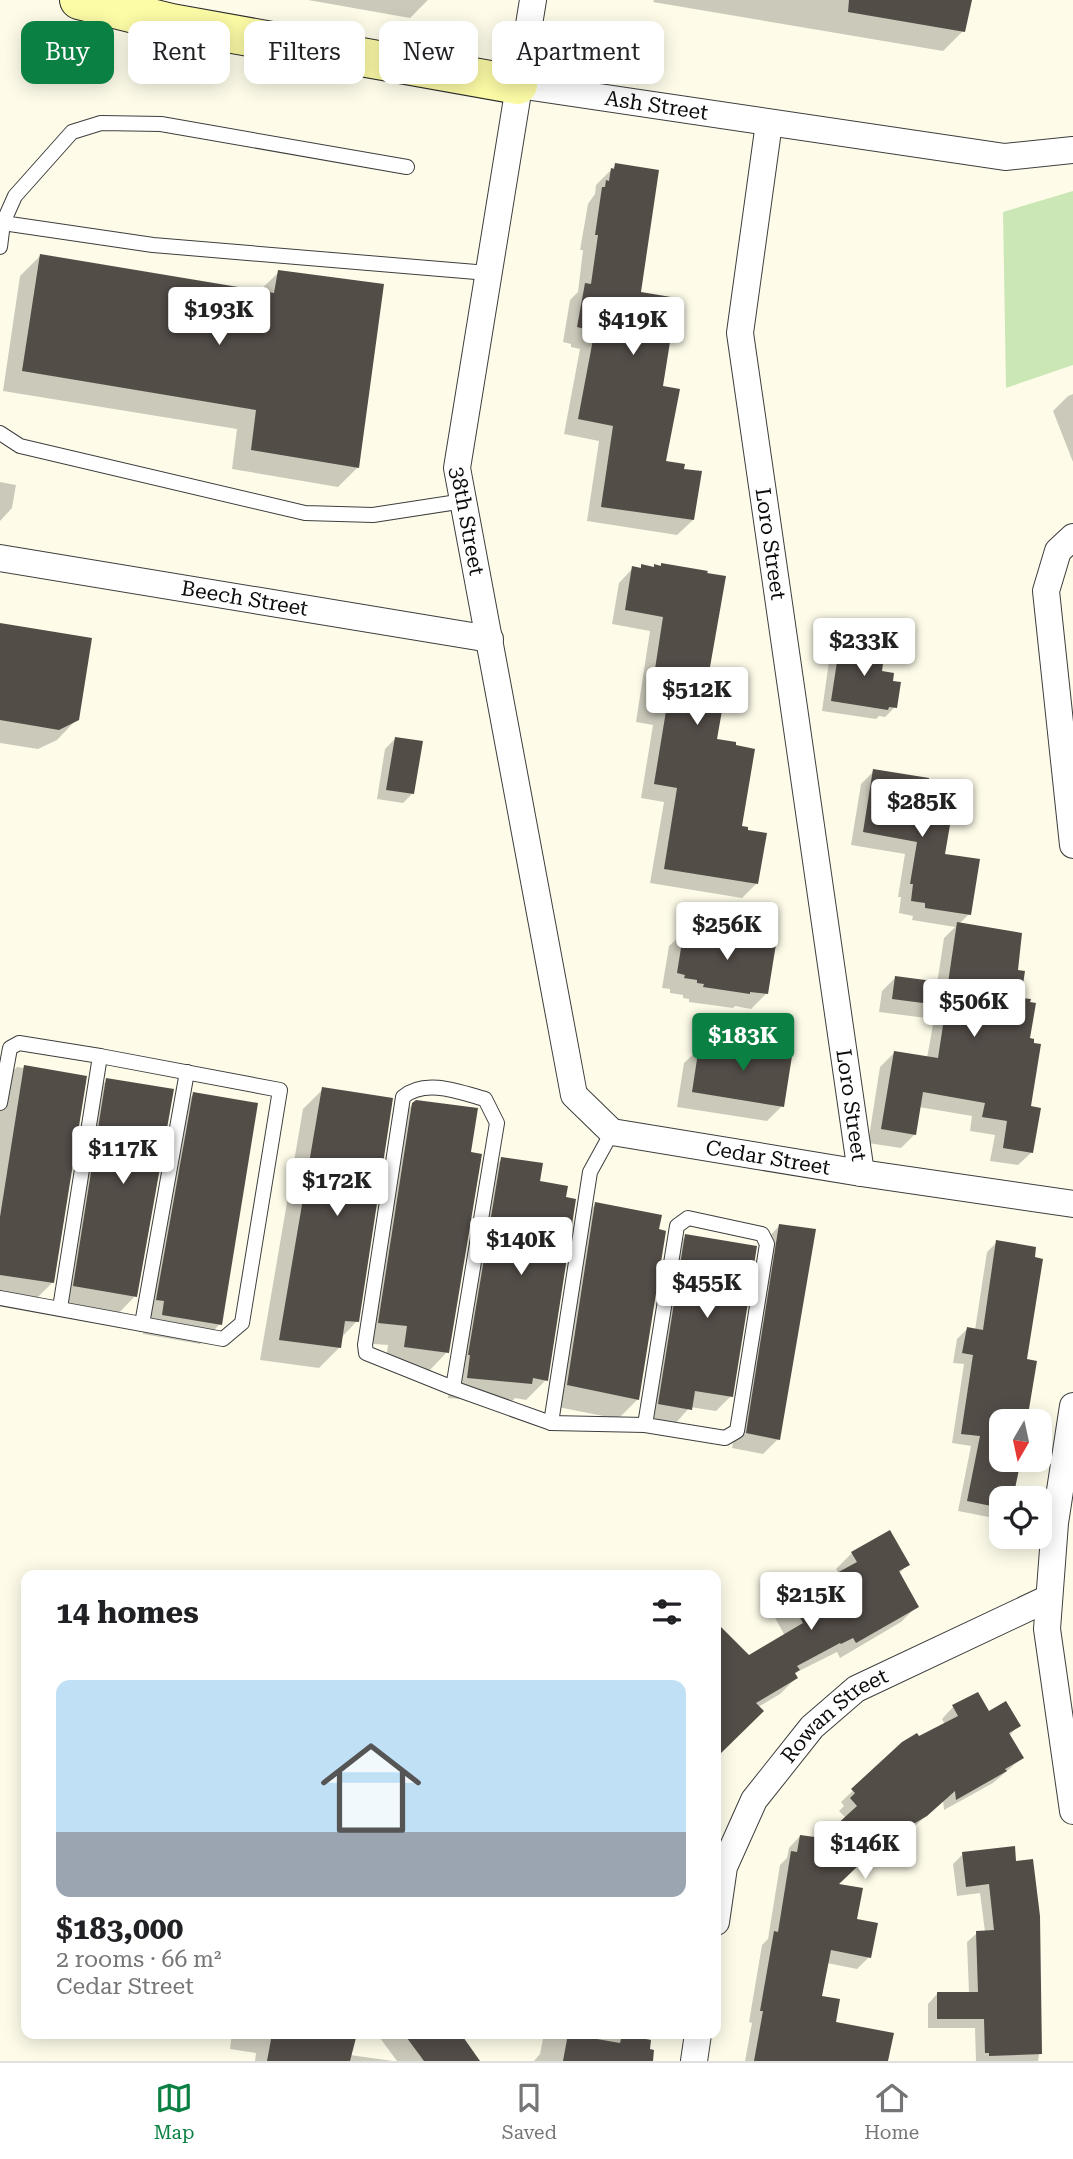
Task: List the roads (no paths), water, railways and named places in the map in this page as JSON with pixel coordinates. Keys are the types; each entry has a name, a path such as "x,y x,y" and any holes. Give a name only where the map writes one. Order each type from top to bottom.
{"street":[{"name":"Ash Street","path":"79,0 172,23 518,85 769,123 1005,157 1073,150"},
{"name":"38th Street","path":"533,0 457,468 574,1095 612,1132"},
{"name":"Loro Street","path":"769,123 740,333 861,1173"},
{"path":"1073,537 1058,551 1046,591 1073,845"},
{"name":"Beech Street","path":"0,558 490,639"},
{"name":"Cedar Street","path":"612,1132 1073,1204"},
{"path":"1073,1406 1055,1523 1047,1629 1073,1811"},
{"name":"Rowan Street","path":"721,1888 724,1867 754,1800 812,1727 856,1689 1049,1598"},
{"path":"694,2061 697,2039"}],"lane":[{"path":"0,247 3,223 15,196 72,132 101,123 161,124 407,167"},
{"path":"3,223 153,245 488,272"},
{"path":"0,433 20,446 304,513 373,515 464,501"},
{"path":"0,1103 10,1048 19,1043 281,1090 242,1323 223,1339 0,1298"},
{"path":"60,1308 100,1056"},
{"path":"142,1324 187,1072"},
{"path":"453,1388 496,1124 485,1099 446,1088 412,1090 404,1097 365,1345 366,1353 453,1388 551,1423 645,1425 725,1438 737,1431 767,1244 762,1234 688,1218 677,1226 645,1425"},
{"path":"551,1423 590,1172 612,1132"}]}
